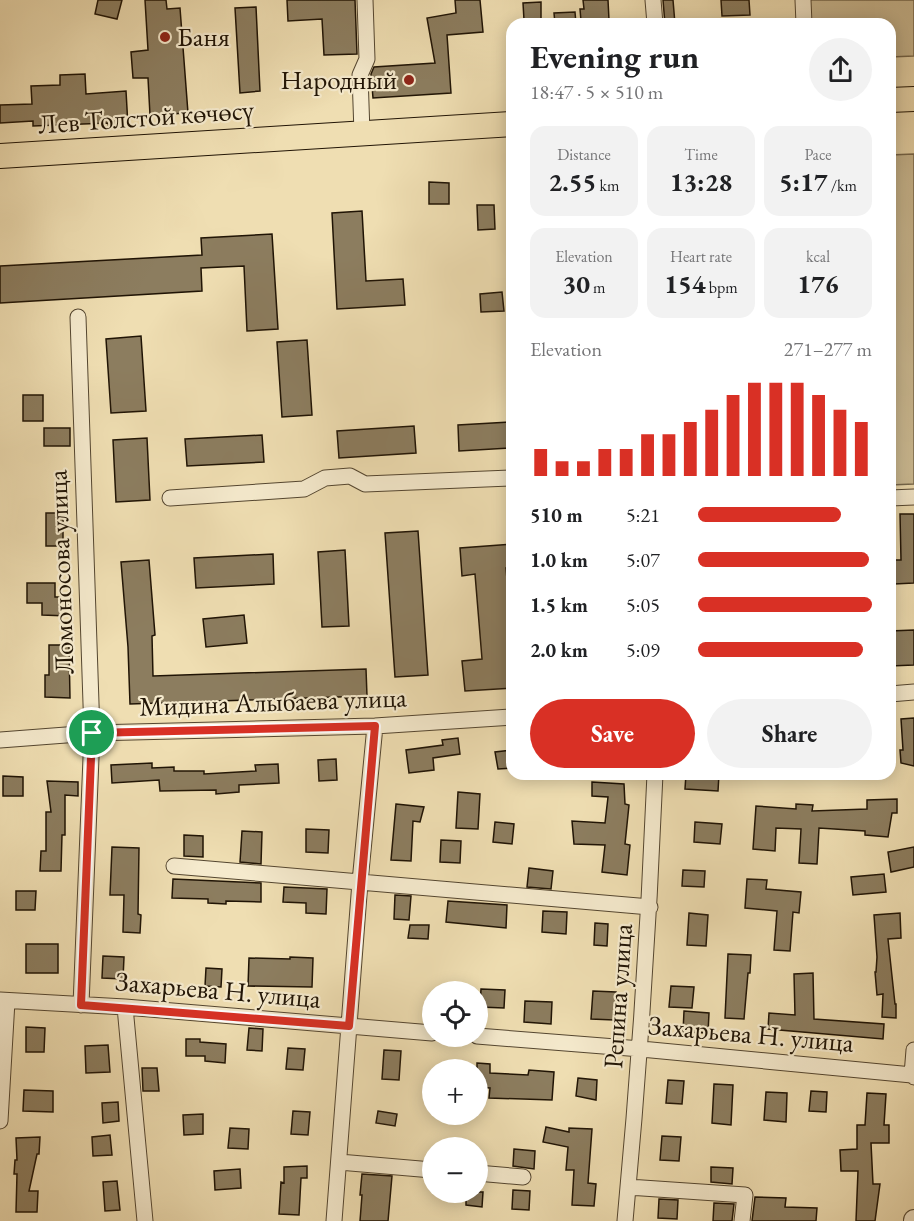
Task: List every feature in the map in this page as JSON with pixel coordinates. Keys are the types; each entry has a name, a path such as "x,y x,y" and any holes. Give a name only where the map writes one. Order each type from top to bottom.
{"main road":[{"path":"896,100 914,99"},
{"name":"Лев Толстой көчөсү","path":"0,156 506,124"}],"street":[{"path":"362,133 360,75 367,58 365,0"},
{"path":"653,0 654,18"},
{"path":"803,0 804,18"},
{"name":"Ломоносова улица","path":"78,317 92,733 81,1005"},
{"path":"170,498 304,489 325,478 350,476 365,484 506,478"},
{"path":"896,498 914,497"},
{"path":"896,694 914,692"},
{"name":"Мидина Алыбаева улица","path":"0,740 92,733 375,726 506,717"},
{"path":"334,1221 360,882 375,726"},
{"name":"Репина улица","path":"626,1221 641,1049 655,780"},
{"path":"174,866 650,907"},
{"path":"0,1121 4,1000"},
{"name":"Захарьева Н. улица","path":"4,1000 125,1007 422,1032"},
{"path":"125,1007 145,1221"},
{"name":"Захарьева Н. улица","path":"488,1037 641,1049 913,1076"},
{"path":"913,1076 914,1050"},
{"path":"339,1162 422,1169"},
{"path":"488,1174 523,1177"},
{"path":"628,1187 745,1195 742,1221"}],"shaded area":[{"path":"809,0 914,0 914,56 896,57 896,18 810,18"},
{"path":"914,154 914,484 896,485 896,155"}],"building":[{"path":"98,0 122,0 117,19 95,14"},
{"path":"145,0 166,0 167,9 180,8 188,113 150,115 148,78 133,78 131,52 148,50"},
{"path":"287,0 355,0 357,54 324,55 322,19 288,21"},
{"path":"455,0 480,0 483,32 447,35 451,93 373,98 371,74 374,67 435,63 427,18 456,13"},
{"path":"583,0 608,0 609,18 581,18 580,9 584,9"},
{"path":"663,0 673,0 674,18 664,18"},
{"path":"721,0 749,0 750,15 722,16"},
{"path":"541,2 541,18 524,18 523,3"},
{"path":"256,7 260,91 240,93 235,8"},
{"path":"575,12 576,18 554,18 554,13"},
{"path":"85,74 86,94 126,91 128,126 109,128 108,123 33,126 33,121 0,123 0,105 32,104 31,86 60,85 60,75"},
{"path":"429,182 449,183 449,204 429,204"},
{"path":"477,205 494,205 495,229 478,230"},
{"path":"362,211 366,281 403,279 405,305 337,309 332,213"},
{"path":"272,234 278,329 247,331 244,266 201,268 202,291 0,303 0,266 202,255 201,238"},
{"path":"502,292 504,311 481,312 480,294"},
{"path":"141,336 146,411 111,413 106,339"},
{"path":"307,340 312,415 282,417 277,342"},
{"path":"23,395 43,395 43,421 23,421"},
{"path":"506,422 506,448 459,451 458,425"},
{"path":"414,426 416,453 339,458 337,431"},
{"path":"44,428 70,428 70,446 44,446"},
{"path":"262,435 264,462 187,466 185,439"},
{"path":"147,438 150,500 116,502 113,440"},
{"path":"46,513 63,513 63,546 46,546"},
{"path":"900,514 914,514 914,583 896,584 896,560 901,560"},
{"path":"418,531 428,675 395,677 385,533"},
{"path":"506,544 506,688 465,691 462,661 482,659 475,574 462,576 460,548"},
{"path":"345,550 349,626 322,627 318,552"},
{"path":"273,554 274,584 196,588 194,558"},
{"path":"149,560 155,635 152,636 153,676 366,669 367,696 130,704 121,562"},
{"path":"27,583 55,583 55,597 68,597 68,616 42,615 42,603 27,603"},
{"path":"244,615 247,643 206,647 203,619"},
{"path":"914,630 914,665 896,666 896,631"},
{"path":"49,645 69,645 70,698 45,697 45,675 49,675"},
{"path":"914,718 914,766 901,763 900,750 903,750 901,719"},
{"path":"458,738 460,754 433,758 434,770 409,773 406,750 443,745 442,740"},
{"path":"506,751 506,768 498,769 495,752"},
{"path":"336,759 337,780 319,781 318,760"},
{"path":"152,763 152,768 174,767 174,771 204,771 204,774 256,771 255,765 278,764 279,783 239,785 239,792 216,794 216,790 160,791 159,780 112,783 111,765"},
{"path":"3,776 23,777 23,796 3,796"},
{"path":"686,780 719,780 718,791 685,789"},
{"path":"47,781 78,782 78,796 65,795 65,835 62,835 61,871 40,871 41,851 46,851 46,812 51,812"},
{"path":"592,782 624,784 625,804 629,805 625,844 630,845 627,875 602,872 605,845 574,844 572,821 605,823 608,797 592,796"},
{"path":"458,792 480,794 478,829 456,828"},
{"path":"897,799 897,813 892,813 888,837 865,835 865,831 819,828 817,864 799,863 801,829 776,828 775,851 753,849 756,806 796,809 796,804 813,805 812,811 867,809 867,800"},
{"path":"396,804 424,807 420,822 413,821 411,861 391,860"},
{"path":"495,822 514,824 512,844 493,842"},
{"path":"695,822 722,824 720,844 694,842"},
{"path":"306,829 329,830 328,853 306,852"},
{"path":"242,831 262,832 261,864 240,862"},
{"path":"184,835 203,836 203,857 184,856"},
{"path":"441,840 461,841 460,863 440,862"},
{"path":"112,847 139,848 140,933 123,932 124,895 110,895"},
{"path":"914,847 914,867 891,872 888,852"},
{"path":"529,868 553,871 551,889 527,887"},
{"path":"683,870 705,871 704,887 682,886"},
{"path":"884,874 886,892 853,895 851,877"},
{"path":"173,879 261,883 261,902 226,901 226,904 208,903 208,899 172,898"},
{"path":"747,879 767,880 766,889 801,892 799,913 793,912 790,951 774,950 777,911 745,908"},
{"path":"284,887 327,889 326,914 306,913 306,903 283,902"},
{"path":"16,891 36,891 35,910 16,910"},
{"path":"395,895 411,896 409,920 394,919"},
{"path":"448,901 507,905 506,928 446,922"},
{"path":"543,911 567,912 566,934 542,932"},
{"path":"689,913 708,915 706,946 687,945"},
{"path":"900,913 901,938 888,939 896,1018 882,1017 883,994 877,995 875,972 877,957 874,915"},
{"path":"595,923 608,924 607,946 594,945"},
{"path":"410,925 429,925 428,939 408,938"},
{"path":"26,944 58,944 58,973 26,973"},
{"path":"728,954 751,955 744,1019 725,1018"},
{"path":"103,956 124,957 123,979 102,978"},
{"path":"290,957 313,958 312,987 248,986 249,958 290,959"},
{"path":"206,968 222,969 221,987 205,986"},
{"path":"813,973 814,1019 884,1024 883,1039 768,1029 769,1013 795,1015 794,974"},
{"path":"671,986 694,987 692,1008 669,1007"},
{"path":"488,989 505,990 504,1008 488,1007"},
{"path":"593,991 616,992 614,1020 591,1019"},
{"path":"525,1001 552,1002 551,1024 524,1022"},
{"path":"684,1011 709,1013 708,1033 683,1032"},
{"path":"26,1027 45,1028 44,1052 26,1052"},
{"path":"249,1028 263,1029 262,1051 247,1050"},
{"path":"186,1039 226,1044 225,1063 205,1061 205,1056 186,1056"},
{"path":"108,1045 110,1072 86,1073 85,1046"},
{"path":"288,1048 305,1049 303,1070 286,1069"},
{"path":"384,1050 401,1051 399,1080 382,1079"},
{"path":"488,1064 490,1064 490,1073 528,1075 529,1070 554,1072 552,1100 489,1098 490,1088 488,1088"},
{"path":"142,1068 157,1068 159,1091 143,1091"},
{"path":"578,1078 597,1080 596,1100 576,1096"},
{"path":"668,1080 684,1081 682,1104 666,1103"},
{"path":"714,1084 733,1085 731,1125 712,1123"},
{"path":"24,1090 53,1091 53,1112 23,1111"},
{"path":"811,1091 827,1092 826,1112 809,1111"},
{"path":"766,1092 787,1093 786,1122 764,1120"},
{"path":"867,1093 886,1094 884,1125 889,1125 889,1143 871,1143 873,1184 880,1184 875,1221 856,1221 858,1171 841,1171 840,1150 857,1149 857,1125 865,1125"},
{"path":"118,1102 119,1121 103,1123 102,1103"},
{"path":"293,1111 310,1112 308,1135 291,1134"},
{"path":"378,1111 397,1114 395,1126 376,1123"},
{"path":"203,1114 203,1134 184,1135 183,1115"},
{"path":"546,1127 569,1132 569,1128 592,1129 588,1183 596,1184 594,1206 572,1205 574,1170 566,1170 568,1147 543,1142"},
{"path":"230,1128 249,1129 248,1149 228,1148"},
{"path":"110,1135 112,1155 93,1156 92,1137"},
{"path":"662,1136 681,1137 679,1161 660,1160"},
{"path":"40,1137 39,1154 37,1154 29,1191 38,1191 37,1212 16,1212 17,1174 14,1174 15,1160 17,1160 16,1138"},
{"path":"514,1149 535,1151 534,1169 513,1166"},
{"path":"307,1166 307,1178 301,1178 299,1215 279,1214 284,1167"},
{"path":"711,1167 733,1168 732,1184 711,1182"},
{"path":"240,1169 241,1188 215,1190 214,1171"},
{"path":"362,1174 392,1176 388,1221 360,1221"},
{"path":"117,1181 120,1210 105,1211 103,1182"},
{"path":"513,1190 530,1191 529,1210 512,1209"},
{"path":"755,1197 786,1198 785,1207 817,1208 816,1221 752,1221"},
{"path":"659,1199 678,1200 677,1219 658,1218"},
{"path":"466,1203 482,1203 482,1207 466,1205"},
{"path":"714,1203 734,1204 732,1221 713,1221"}],"place":[{"name":"Баня","path":"165,37"},
{"name":"Народный","path":"409,80"}],"route":[{"path":"375,726 349,1026 81,1005 92,733 375,726"}]}
